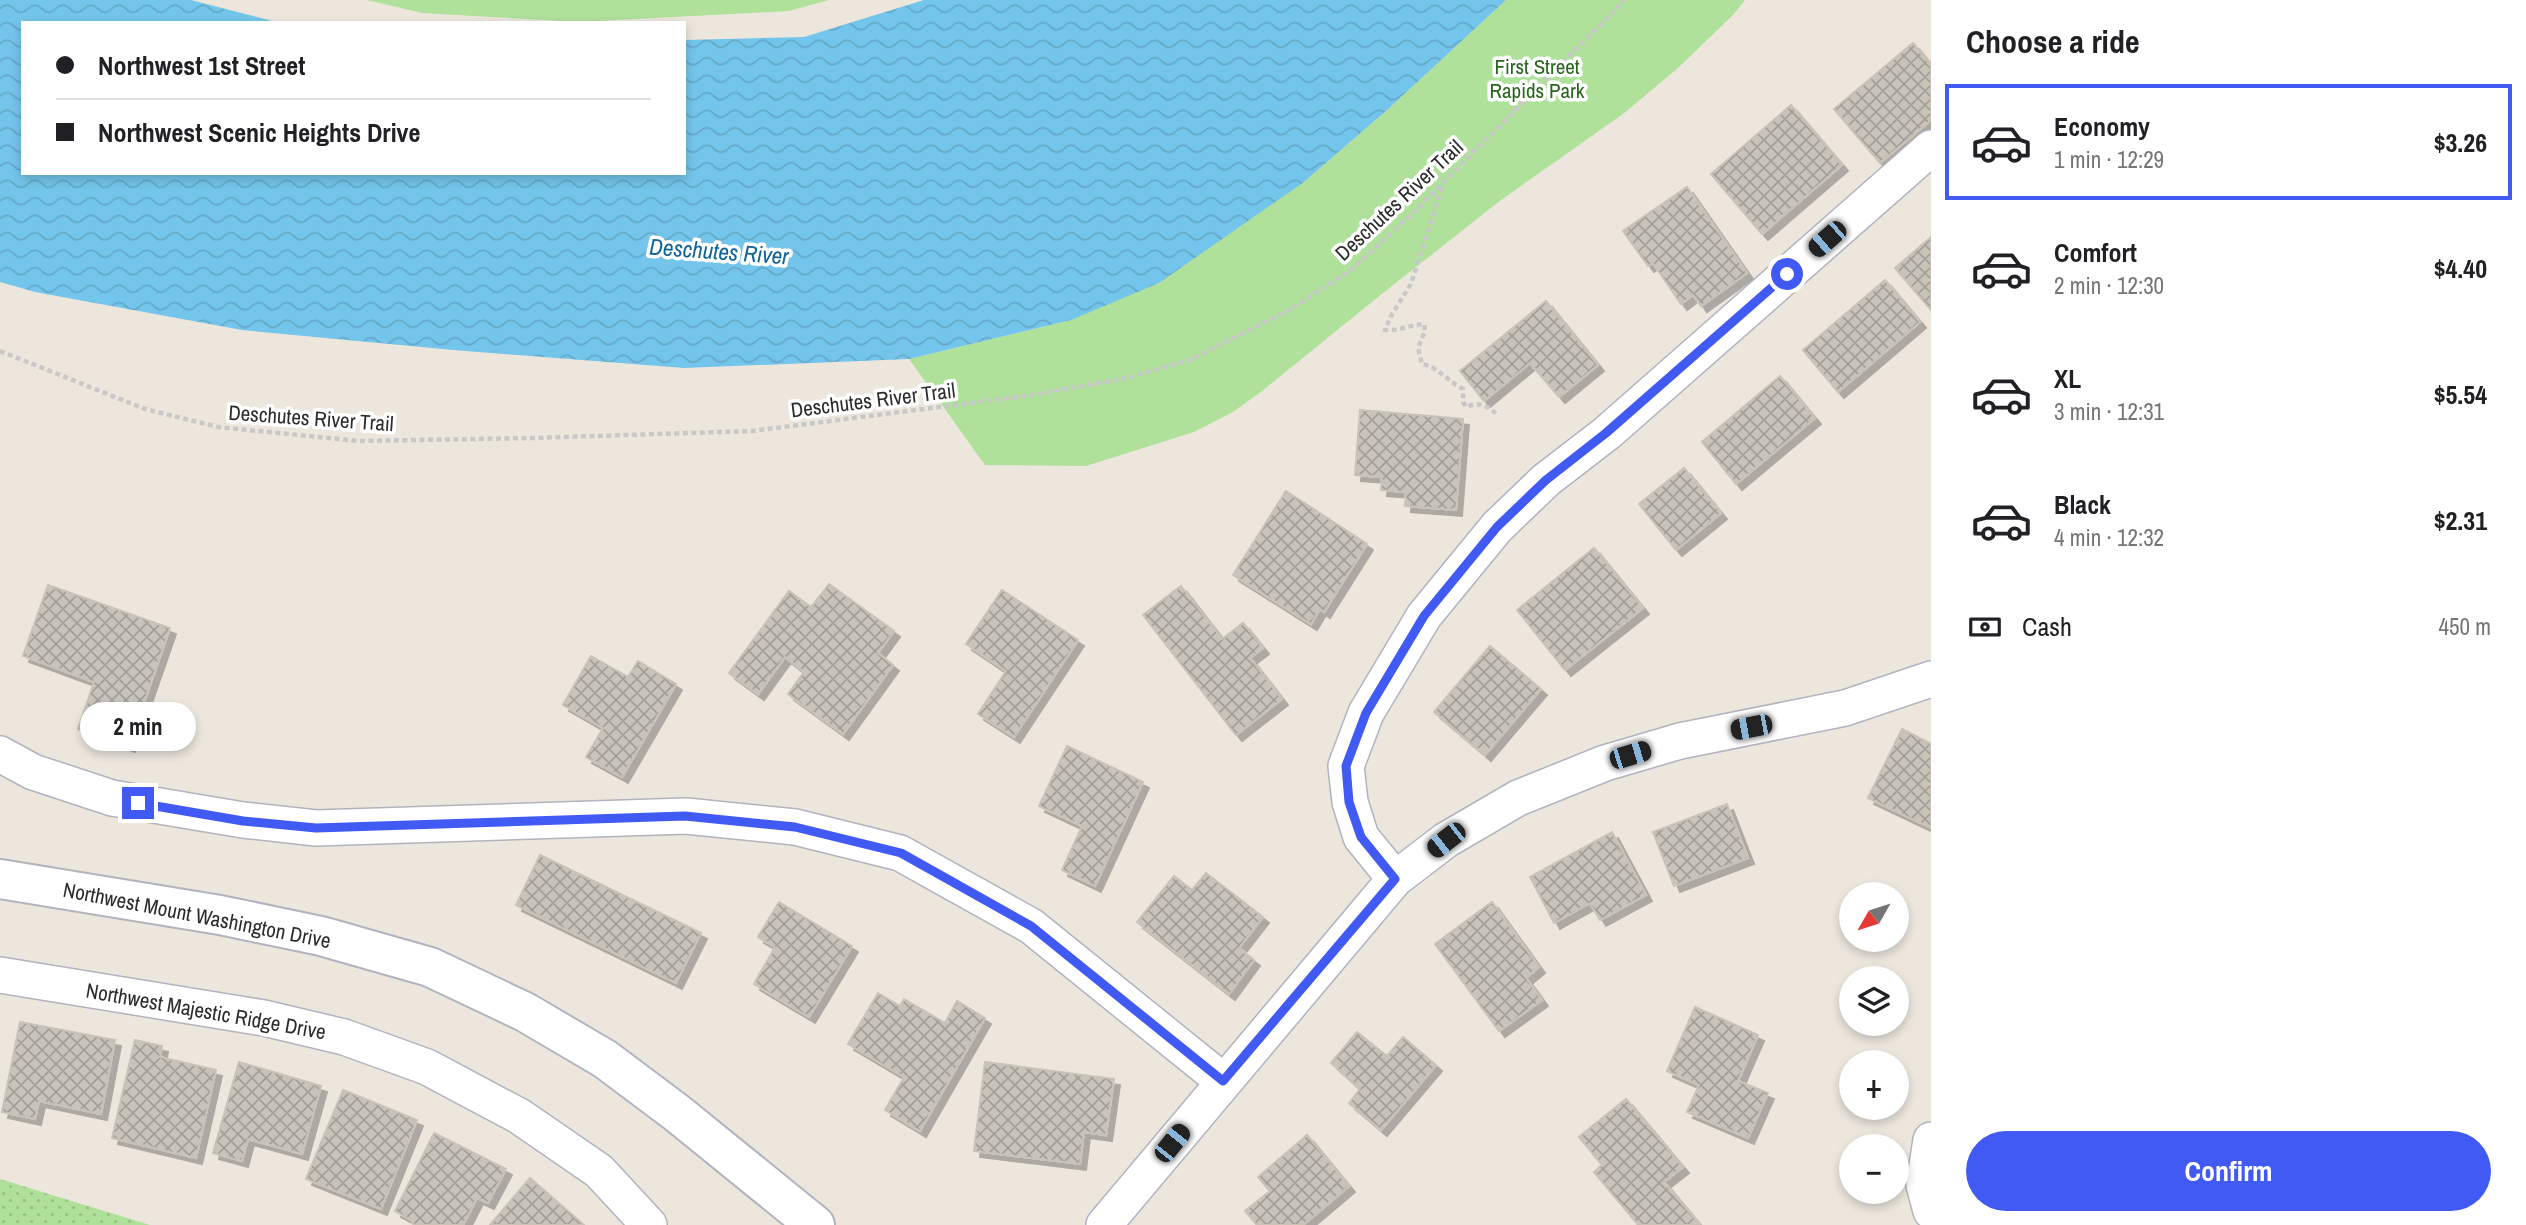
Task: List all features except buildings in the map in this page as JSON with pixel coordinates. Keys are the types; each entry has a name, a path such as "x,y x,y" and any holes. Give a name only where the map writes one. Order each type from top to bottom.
{"main road":[{"name":"Northwest Mount Washington Drive","path":"0,879 220,915 321,936 430,967 525,1012 605,1059 677,1113 814,1225"}],"street":[{"path":"1395,879 1361,837 1349,802 1346,766 1366,713 1424,616 1497,527 1546,480 1606,433 1931,148"},
{"path":"1104,1225 1395,879 1446,840 1518,797 1605,763 1680,741 1845,708 1931,679"},
{"path":"0,754 33,772 112,799 243,821 316,828 685,816 795,827 901,853 1031,926 1223,1081"},
{"name":"Northwest Majestic Ridge Drive","path":"0,975 264,1018 344,1037 428,1067 519,1116 599,1171 649,1225"},
{"path":"1931,1140 1924,1185 1931,1211"}],"path":[{"name":"Deschutes River Trail","path":"0,351 145,409 218,427 359,441 752,431 1025,396 1122,379 1190,360 1293,308 1350,270 1412,214 1625,0"},
{"path":"1443,183 1411,284 1385,330 1396,331 1411,325 1424,324 1425,331 1418,348 1422,364 1432,366 1449,382 1463,389 1463,402 1466,407 1474,403 1486,404 1498,415"}],"green space":[{"path":"367,0 829,0 789,11 597,21 422,13"},
{"name":"First Street Rapids Park","path":"1506,0 1745,0 1678,68 1623,114 1501,200 1233,412 1194,432 1086,466 985,465 909,359 1071,320 1304,182 1386,111"},
{"path":"0,1179 150,1225 0,1225"}],"water":[{"name":"Deschutes River","path":"0,0 191,0 272,21 21,21 21,175 686,175 686,40 804,37 924,0 1506,0 1386,111 1304,182 1159,283 1071,320 909,359 684,368 453,350 242,330 35,292 0,282"}],"route":[{"path":"138,803 243,821 316,828 685,816 795,827 901,853 1031,926 1223,1081 1395,879 1361,837 1349,802 1346,766 1366,713 1424,616 1497,527 1546,480 1606,433 1787,274"}]}
